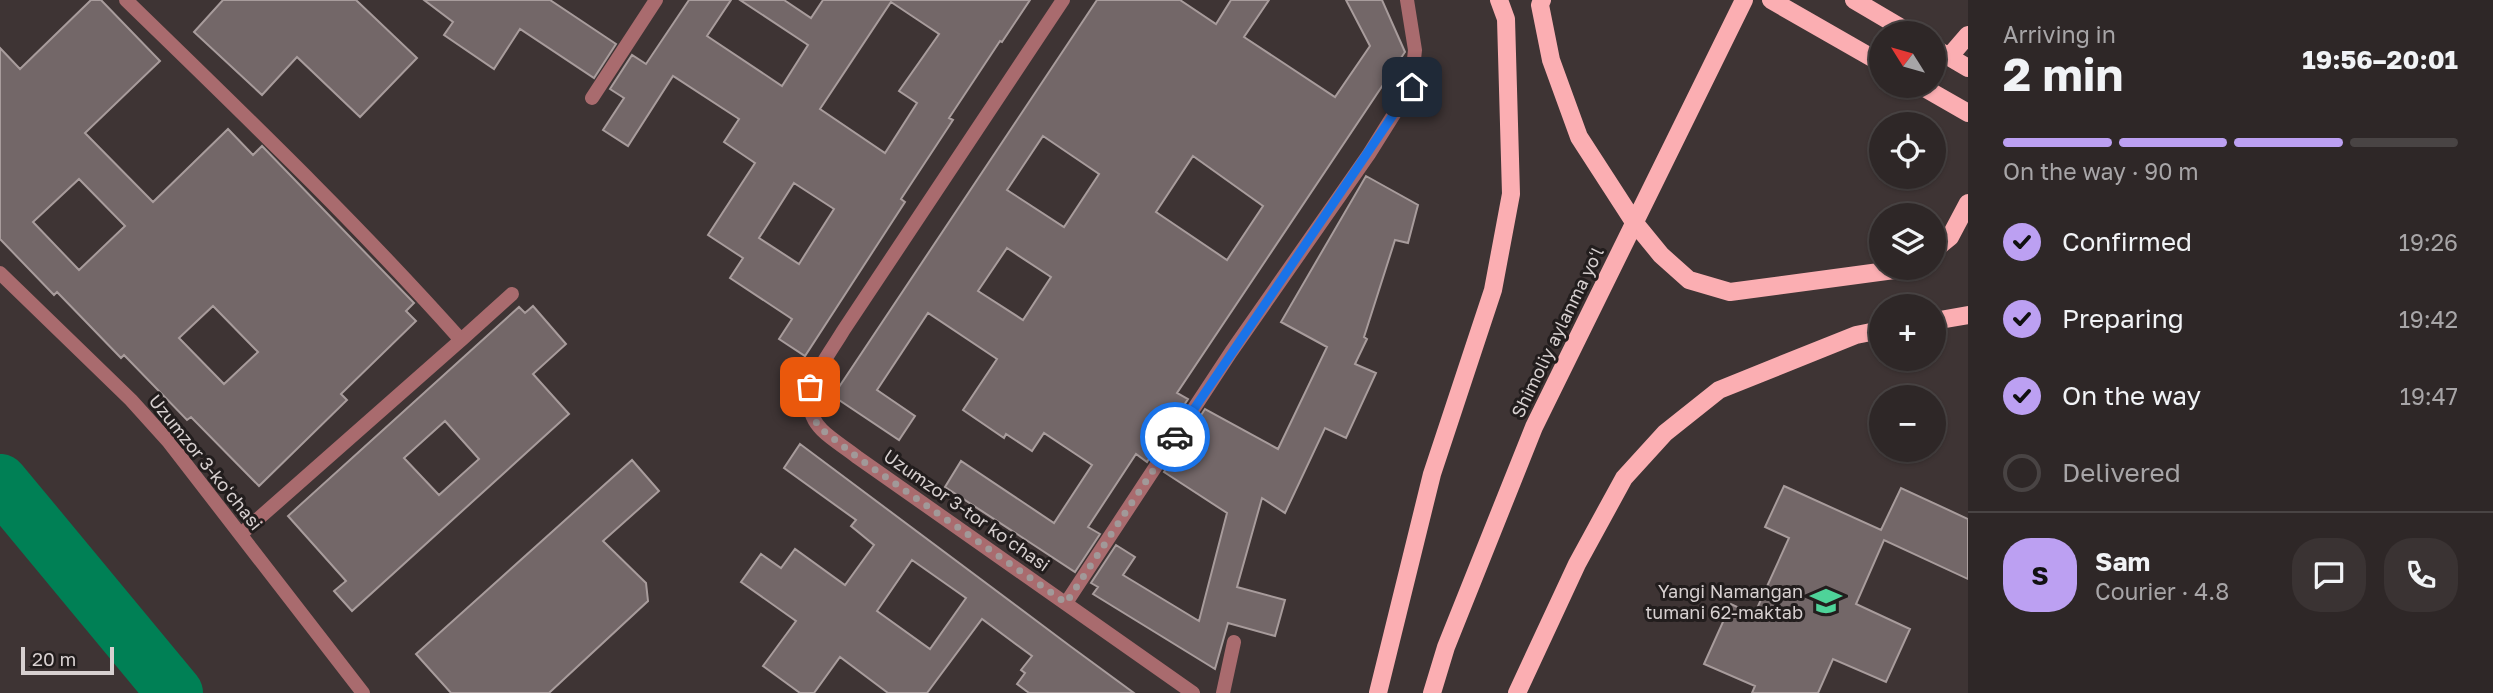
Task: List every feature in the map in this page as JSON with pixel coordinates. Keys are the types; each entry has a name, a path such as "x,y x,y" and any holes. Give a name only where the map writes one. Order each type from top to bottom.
{"main road":[{"path":"1378,693 1432,474 1493,290 1511,194 1506,19 1499,0"},
{"path":"1542,0 1551,60 1579,137 1634,222 1661,255 1689,280 1730,292 1869,273"},
{"name":"Shimoliy aylanma yoʻl","path":"1432,693 1446,647 1534,427 1744,0"},
{"path":"1771,0 1869,57"},
{"path":"1854,0 1890,21"},
{"path":"1946,49 1968,34"},
{"path":"1946,55 1968,68"},
{"path":"1942,98 1968,113"},
{"path":"1946,240 1968,203"},
{"path":"1946,319 1968,315"},
{"path":"1517,693 1577,564 1624,478 1665,433 1719,390 1856,335 1869,332"}],"street":[{"path":"126,0 284,153 461,340"},
{"path":"592,98 656,0"},
{"name":"Uzumzor 3-tor koʻchasi","path":"1063,0 843,331 810,387 808,404 811,415 830,436 1066,603"},
{"path":"1193,693 1066,603 1231,352 1412,87 1415,50 1407,0"},
{"name":"Uzumzor 3-koʻchasi","path":"0,273 131,400 168,441 363,693"},
{"path":"241,534 512,294"},
{"path":"1223,693 1234,642"}],"building":[{"path":"91,0 101,0 160,61 85,133 153,202 228,129 253,155 262,146 414,303 406,311 416,321 341,394 347,400 259,486 191,417 187,420 124,355 121,358 57,292 54,295 0,239 0,48 20,69","holes":["79,179 125,226 79,270 33,222","213,306 258,352 224,384 179,338"]},
{"path":"223,0 356,0 417,58 360,117 297,57 262,95 194,32"},
{"path":"424,0 550,0 616,44 594,78 520,29 494,69 444,35 453,22"},
{"path":"689,0 731,0 707,36 782,86 808,45 740,0 784,0 811,18 823,0 1030,0 949,118 953,120 901,199 905,202 805,356 779,339 792,319 730,278 743,258 708,235 755,163 724,142 739,119 673,76 628,146 603,130 624,98 610,89 632,55 646,64","holes":["891,2 939,34 899,91 917,103 885,153 820,109","794,183 834,209 799,264 759,238"]},
{"path":"1097,0 1180,0 1216,24 1231,0 1269,0 1244,37 1335,97 1370,46 1346,0 1382,0 1405,52 1177,393 1188,399 1147,462 1136,454 1088,527 1100,534 1075,572 945,487 961,461 1054,523 1092,465 1044,433 1032,451 1006,434 1004,438 963,410 997,359 928,313 877,390 915,416 899,440 833,396","holes":["1043,136 1099,174 1064,227 1007,190","1193,156 1263,206 1227,260 1156,212","1007,248 1051,277 1023,320 978,291"]},
{"path":"1366,176 1418,205 1408,243 1395,240 1364,337 1367,339 1355,364 1376,373 1346,438 1325,428 1285,513 1262,498 1237,587 1285,600 1275,636 1228,623 1215,669 1093,594 1098,587 1091,583 1116,545 1135,557 1123,575 1199,621 1227,513 1164,472 1205,409 1278,449 1327,347 1281,322"},
{"path":"533,306 566,344 533,374 569,414 352,611 334,591 346,581 288,516 519,307 525,313","holes":["445,421 479,459 439,495 404,458"]},
{"path":"800,444 1134,693 1029,693 1017,684 1025,673 1021,670 1032,656 982,619 927,693 888,693 840,657 814,693 800,693 763,666 796,621 741,582 761,554 781,568 795,549 845,585 874,545 851,526 856,520 784,468","holes":["912,560 966,598 930,649 877,611"]},
{"path":"632,460 659,491 603,541 646,583 648,601 549,693 451,693 416,654"},
{"path":"1784,486 1881,530 1901,488 1968,519 1968,579 1884,540 1856,604 1910,629 1886,682 1833,659 1818,693 1752,693 1755,686 1704,664 1731,604 1754,615 1789,538 1765,527"}],"waterway":[{"path":"0,482 175,693"}],"way so far":[{"path":"810,387 808,404 811,415 821,429 1066,603 1175,437"}],"place":[{"name":"Yangi Namangan tumani 62-maktab","path":"1826,601"}],"route":[{"path":"1175,437 1412,87"}]}
